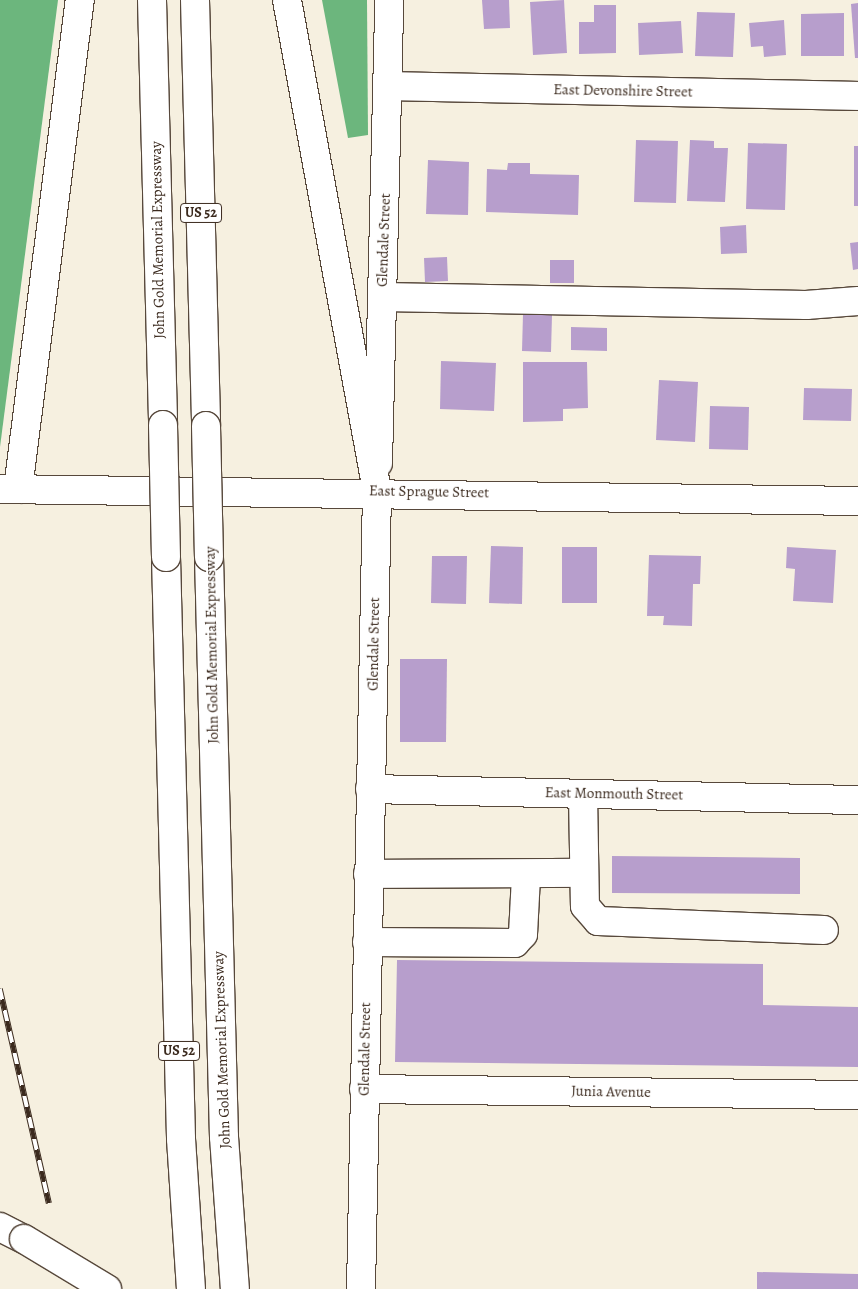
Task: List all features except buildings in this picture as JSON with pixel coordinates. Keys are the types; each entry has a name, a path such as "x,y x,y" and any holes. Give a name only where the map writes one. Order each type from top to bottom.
{"main road":[{"path":"9,489 80,0"},
{"name":"John Gold Memorial Expressway","path":"152,0 181,1138 191,1289"},
{"name":"John Gold Memorial Expressway","path":"195,0 224,1137 235,1289"},
{"path":"287,0 377,491"},
{"name":"Glendale Street","path":"361,1289 368,874 389,0"},
{"name":"East Devonshire Street","path":"388,86 858,96"},
{"path":"382,297 806,305 858,301"},
{"name":"East Sprague Street","path":"9,489 377,491 858,501"},
{"name":"East Monmouth Street","path":"370,789 858,800"},
{"path":"583,794 585,906 598,922 824,930"},
{"path":"368,874 526,876 583,873"},
{"path":"367,942 515,943 523,934 526,876"},
{"name":"Junia Avenue","path":"364,1089 858,1095"},
{"path":"0,1227 107,1289"}],"green space":[{"path":"0,0 58,0 0,447"},
{"path":"322,0 367,0 368,135 348,138"}],"railway":[{"path":"0,989 49,1203"}]}
